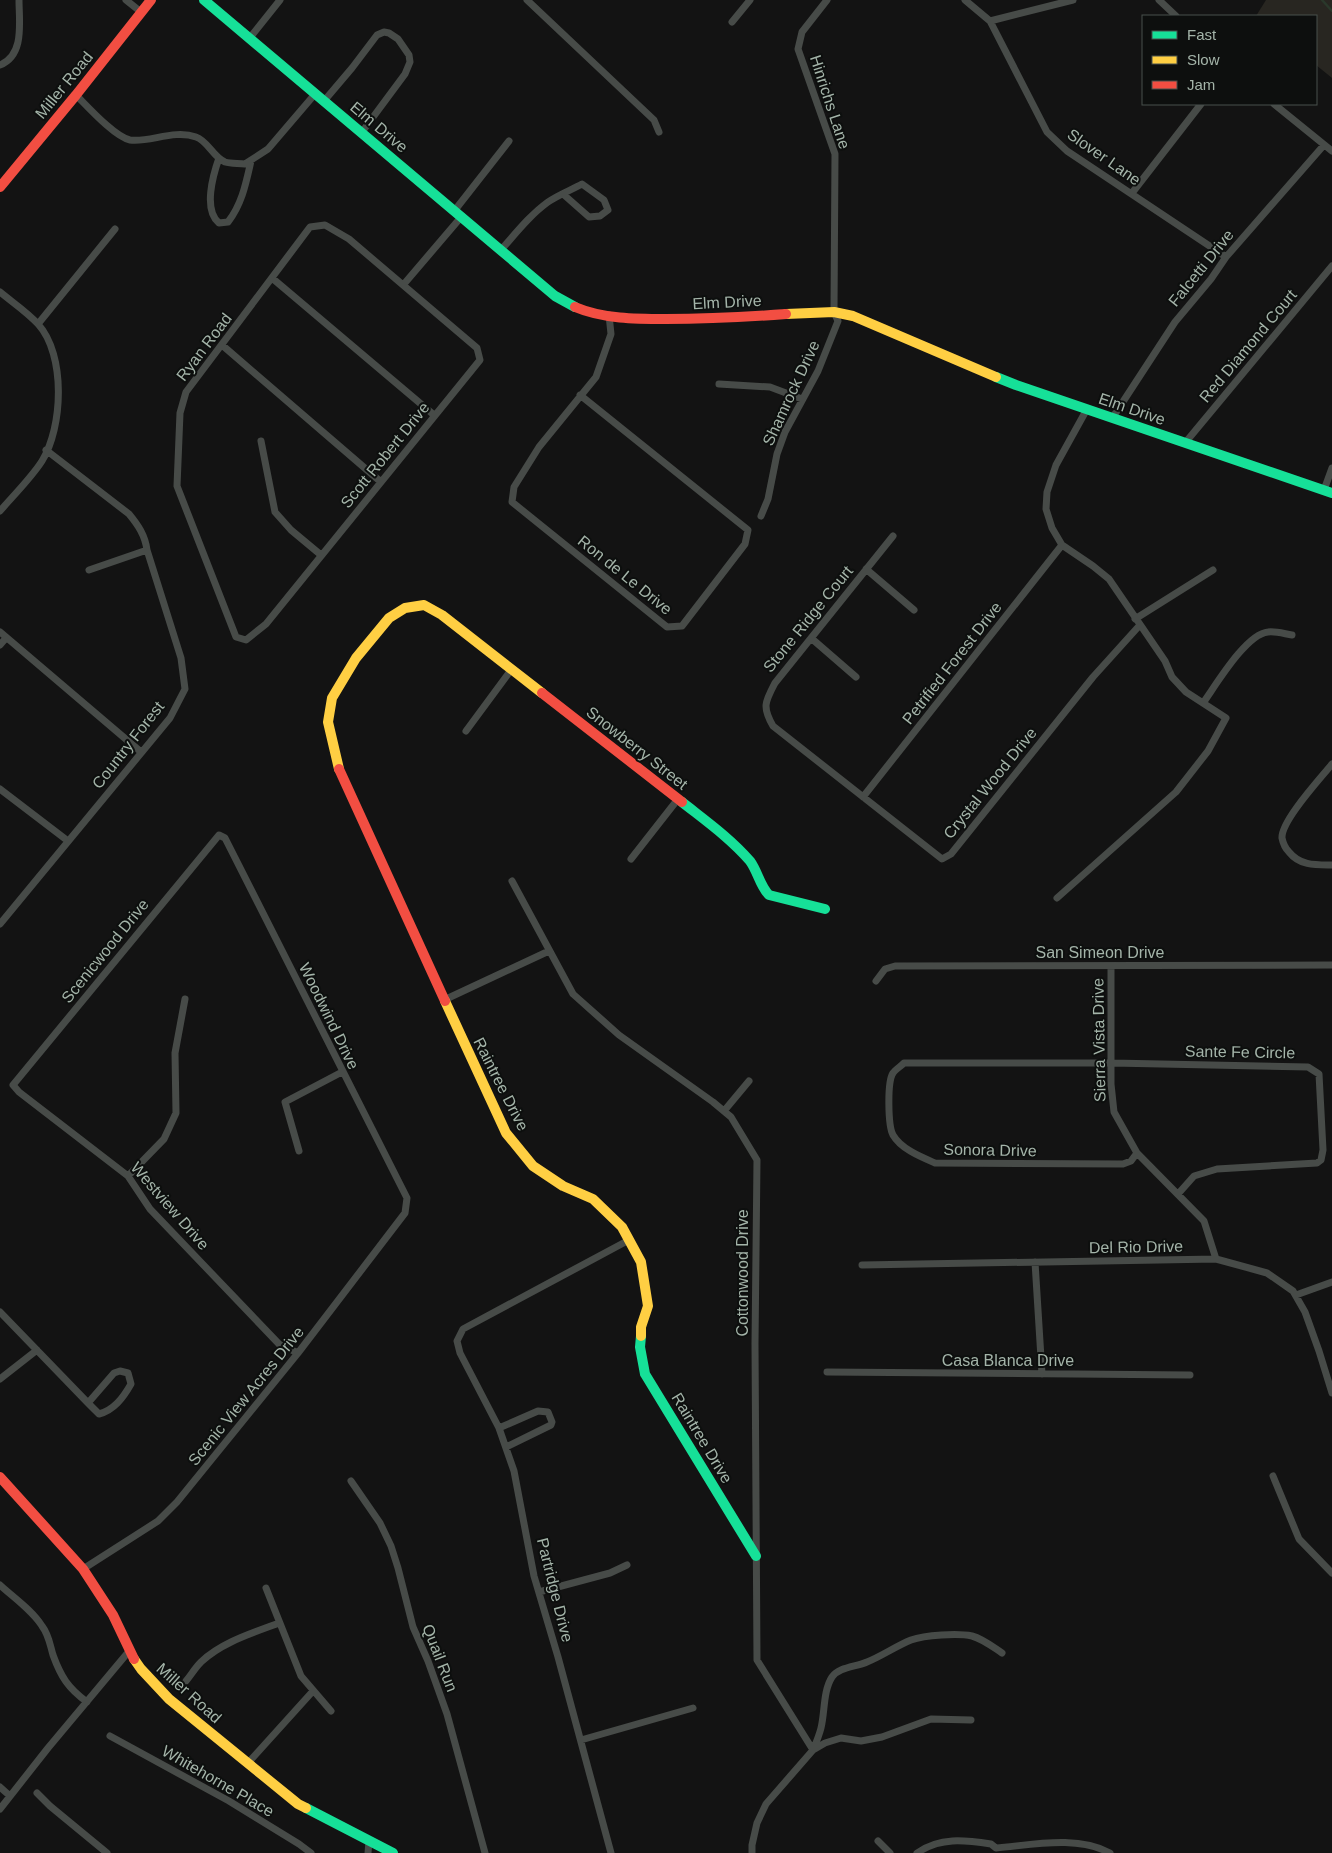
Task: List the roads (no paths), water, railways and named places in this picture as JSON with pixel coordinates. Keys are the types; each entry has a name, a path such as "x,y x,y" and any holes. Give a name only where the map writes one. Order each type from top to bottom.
{"street":[{"path":"0,65 8,62 20,43 19,0"},
{"path":"126,0 141,12"},
{"name":"Miller Road","path":"0,187 76,96 151,0"},
{"name":"Elm Drive","path":"204,0 555,296 588,312 608,316 653,319 697,319 834,312 852,316 1016,385 1328,491"},
{"path":"250,39 280,0"},
{"path":"527,0 654,120 659,132"},
{"path":"732,22 750,0"},
{"name":"Hinrichs Lane","path":"827,0 802,32 798,49 835,154 834,312"},
{"name":"Slover Lane","path":"965,0 990,21 1047,132 1067,151 1226,258"},
{"path":"990,21 1073,0"},
{"path":"1159,0 1175,15"},
{"path":"76,96 104,122 129,140 179,135 196,137 226,162 245,164 268,149 280,138 377,35 384,32 389,33 398,39 410,55 410,62 405,74 362,132"},
{"path":"1132,193 1200,105"},
{"path":"1275,105 1332,151"},
{"path":"404,284 458,213 509,141"},
{"name":"Falcetti Drive","path":"1113,417 1175,322 1226,258 1324,145"},
{"path":"219,158 214,176 211,205 212,215 219,223 228,222 238,206 251,161"},
{"path":"501,250 531,217 548,202 563,194 582,184 604,200 608,210 600,216 590,217 563,194"},
{"name":"Ryan Road","path":"236,637 177,486 180,413 186,392 310,227 325,225 349,239 404,284"},
{"path":"38,324 115,229"},
{"name":"Red Diamond Court","path":"1185,443 1332,266"},
{"path":"272,278 434,415"},
{"name":"Scott Robert Drive","path":"236,637 246,640 266,624 480,360 477,348 404,284"},
{"path":"0,292 38,324 48,341 56,360 59,393 56,422 42,461 0,511"},
{"name":"Shamrock Drive","path":"761,516 768,499 777,454 785,432 818,371 838,321 834,312"},
{"name":"Ron de Le Drive","path":"580,395 748,530 745,544 682,626 667,627 512,502 514,486 539,447 580,395 596,377 610,334 608,316"},
{"path":"222,345 380,482"},
{"path":"719,384 770,387 802,399"},
{"path":"1057,898 1176,792 1208,751 1226,718 1186,692 1172,676 1165,662 1109,579 1062,545 1052,528 1046,509 1047,492 1056,465 1087,409"},
{"path":"262,441 275,512 291,530 321,555"},
{"name":"Country Forest","path":"0,924 170,718 185,689 181,658 140,527 130,514 46,450"},
{"path":"1328,491 1332,468"},
{"name":"Stone Ridge Court","path":"773,726 764,709 767,698 775,683 893,536"},
{"name":"Petrified Forest Drive","path":"863,797 1062,545"},
{"path":"89,570 147,550"},
{"path":"866,569 914,610"},
{"path":"1137,622 1213,570"},
{"name":"Snowberry Street","path":"424,605 442,614 722,833 751,863 764,890 769,895 825,909"},
{"name":"Raintree Drive","path":"424,605 405,608 389,618 356,658 332,698 328,722 337,765 506,1133 533,1166 563,1186 593,1199 622,1228 641,1262 648,1306 641,1326 640,1347 645,1374 756,1556"},
{"name":"Crystal Wood Drive","path":"773,726 942,859 951,854 1137,622"},
{"path":"0,632 141,752"},
{"path":"1203,703 1235,658 1252,639 1267,632 1292,635"},
{"path":"0,645 6,638"},
{"path":"811,638 856,677"},
{"path":"466,731 512,670"},
{"path":"1332,764 1294,811 1284,829 1282,838 1288,851 1296,860 1310,865 1332,865"},
{"path":"0,789 68,841"},
{"path":"631,858 678,799"},
{"name":"Woodwind Drive","path":"218,835 225,838 407,1198 405,1213"},
{"name":"Scenicwood Drive","path":"13,1085 218,835"},
{"name":"Cottonwood Drive","path":"512,881 573,994 618,1035 731,1117 757,1160 755,1334 757,1660 813,1750"},
{"path":"444,1000 549,950"},
{"name":"San Simeon Drive","path":"876,981 885,969 895,966 1332,965"},
{"name":"Sierra Vista Drive","path":"1111,966 1112,1063 1110,1084 1114,1112 1137,1153 1204,1221 1216,1259"},
{"path":"128,1176 164,1139 176,1113 175,1053 185,999"},
{"name":"Sante Fe Circle","path":"1112,1063 1308,1067 1319,1074 1323,1150 1321,1160 1317,1163 1217,1169 1194,1176 1178,1194"},
{"name":"Sonora Drive","path":"1112,1063 904,1064 893,1072 890,1080 888,1100 893,1135 909,1151 935,1163 1123,1164 1131,1161 1137,1153"},
{"path":"299,1151 285,1102 342,1072"},
{"path":"724,1111 749,1081"},
{"name":"Westview Drive","path":"13,1085 19,1092 128,1176 150,1210 278,1344 298,1353"},
{"name":"Scenic View Acres Drive","path":"83,1569 158,1522 178,1502 298,1353 405,1213"},
{"name":"Partridge Drive","path":"611,1853 534,1576 514,1471 499,1428 460,1353 457,1341 463,1329 629,1240"},
{"name":"Del Rio Drive","path":"862,1265 1216,1259 1267,1273 1293,1291 1308,1320 1331,1388"},
{"path":"1035,1262 1042,1374"},
{"path":"1296,1295 1332,1282"},
{"path":"0,1312 88,1403 99,1414 108,1412 124,1396 131,1384 128,1373 120,1371 114,1373 88,1403"},
{"path":"0,1379 37,1350"},
{"name":"Casa Blanca Drive","path":"827,1372 1190,1375"},
{"path":"499,1428 538,1411 548,1412 552,1422 551,1425 506,1447"},
{"path":"1273,1476 1299,1538 1330,1568"},
{"name":"Miller Road","path":"0,1477 83,1569 113,1615 141,1668 169,1698 298,1804 392,1853"},
{"name":"Quail Run","path":"351,1481 380,1523 391,1546 413,1627 428,1660 447,1714 485,1853"},
{"path":"539,1592 610,1573 627,1565"},
{"path":"0,1585 27,1608 42,1625 50,1640 53,1654 63,1679 73,1691 87,1702"},
{"path":"266,1588 301,1676 331,1711"},
{"path":"186,1681 202,1662 221,1648 279,1623"},
{"path":"813,1750 821,1730 828,1684 834,1674 877,1658 912,1640 932,1637 972,1636 1002,1653"},
{"path":"0,1809 130,1650"},
{"path":"248,1763 313,1691"},
{"path":"580,1740 693,1708"},
{"path":"752,1853 757,1823 766,1804 813,1750 825,1743 841,1738 861,1741 882,1738 931,1719 971,1720"},
{"name":"Whitehorne Place","path":"110,1736 229,1801 299,1844 310,1853"},
{"path":"0,1787 10,1796"},
{"path":"37,1793 50,1806 108,1853"},
{"path":"917,1853 928,1845 949,1840 991,1844 996,1850 1058,1843 1083,1844 1110,1853"},
{"path":"368,1853 369,1841"},
{"path":"878,1841 890,1853"}],"waterway":[{"path":"1322,0 1332,11"}]}
